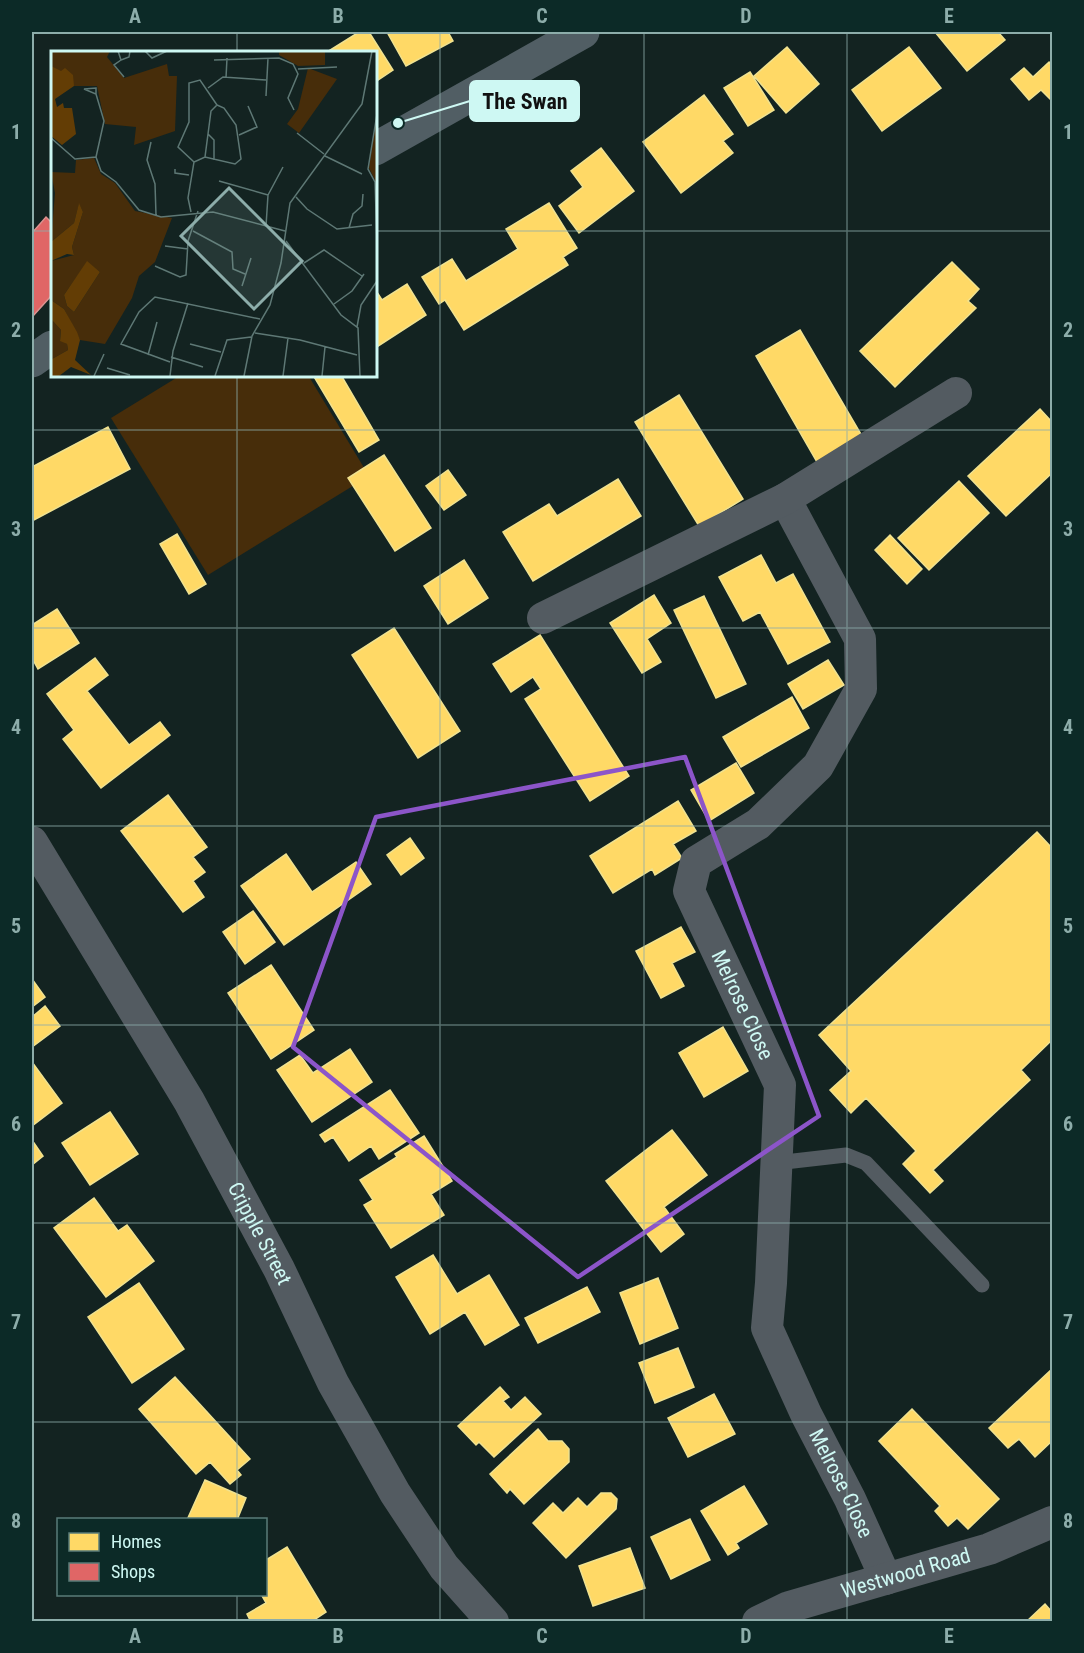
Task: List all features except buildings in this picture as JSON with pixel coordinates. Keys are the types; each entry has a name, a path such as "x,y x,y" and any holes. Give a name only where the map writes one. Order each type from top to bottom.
{"highway":[{"path":"376,148 583,32"},
{"path":"32,361 51,348"}],"street":[{"path":"543,618 785,499 956,393"},
{"name":"Melrose Close","path":"785,499 860,639 861,689 818,766 758,825 696,862 689,891 780,1085 767,1328 886,1579"},
{"name":"Cripple Street","path":"32,842 189,1101 279,1269 333,1383 395,1493 444,1567 493,1622"},
{"name":"Westwood Road","path":"758,1622 789,1608 989,1549 1053,1522"}],"lane":[{"path":"776,1163 846,1155 866,1163 982,1285"}],"highlighted area":[{"path":"685,757 819,1116 578,1277 293,1047 376,817"}],"shaded area":[{"path":"179,376 309,376 369,476 208,575 111,418"}],"place":[{"name":"The Swan","path":"398,123"}]}
